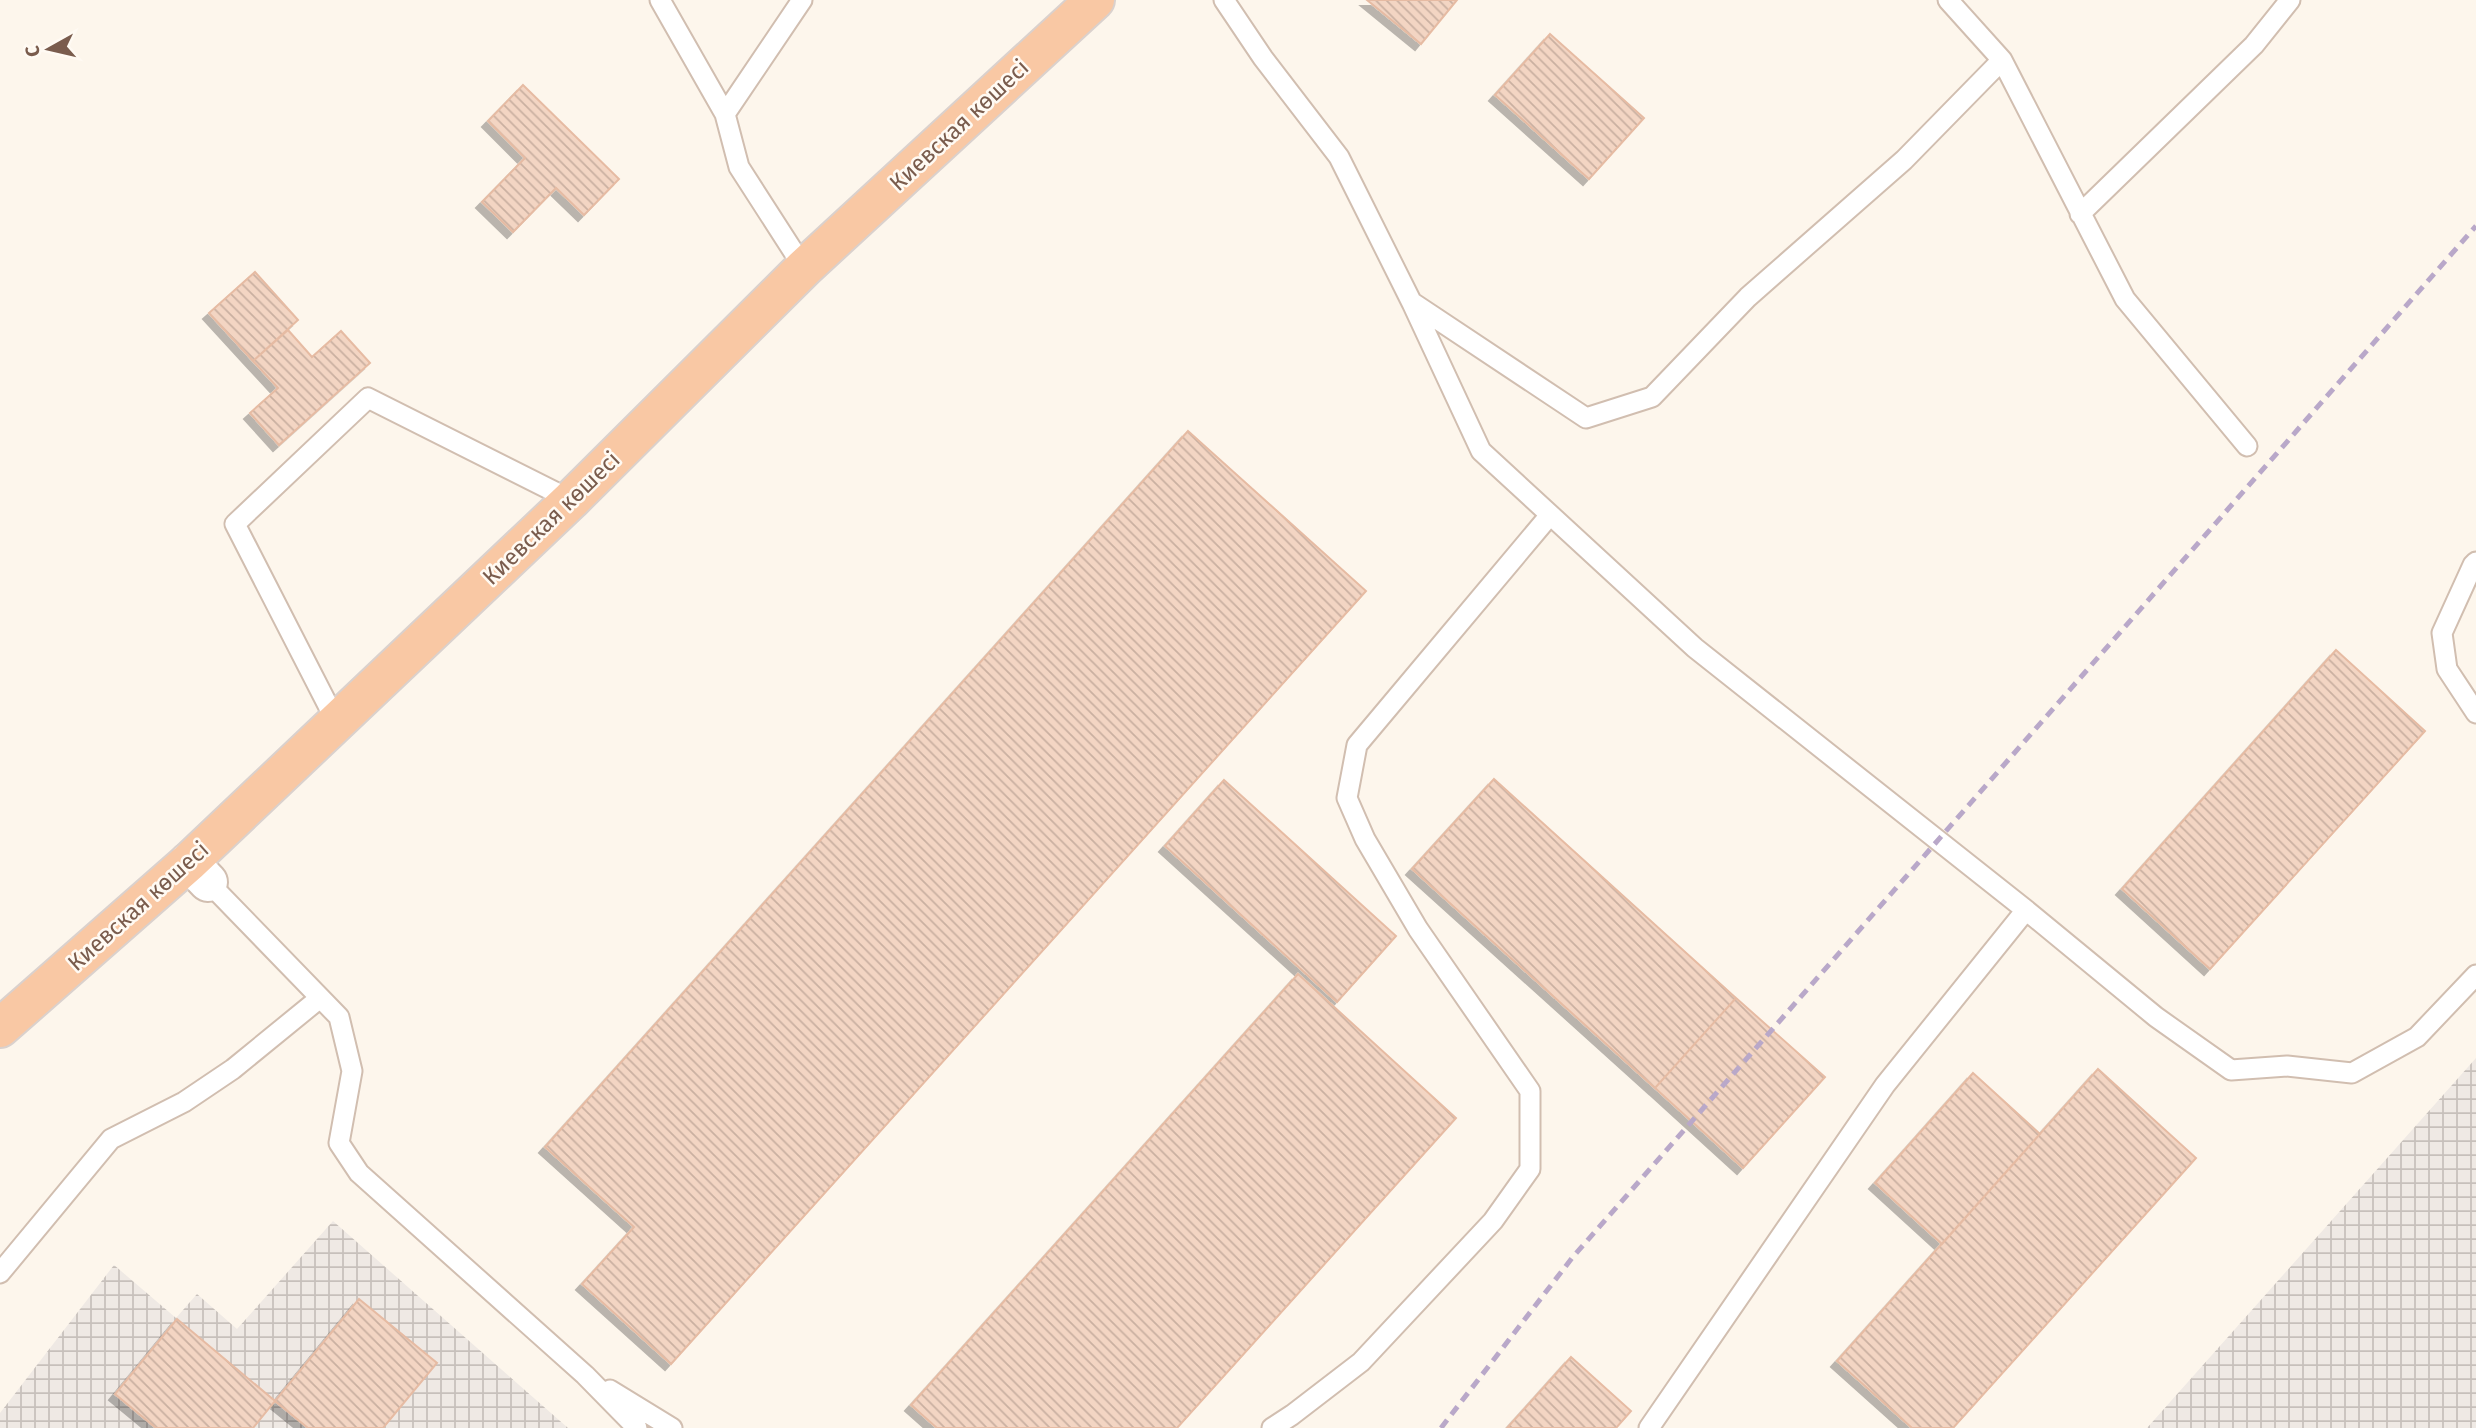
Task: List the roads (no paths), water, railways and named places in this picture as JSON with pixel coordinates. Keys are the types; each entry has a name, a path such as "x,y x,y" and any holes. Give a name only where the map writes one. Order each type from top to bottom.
{"highway":[{"name":"Киевская көшесі","path":"0,1028 198,872 337,723 570,500 804,268 1095,0"}],"lane":[{"path":"660,0 725,114 738,167 804,268"},
{"path":"725,114 802,0"},
{"path":"1224,0 1263,58 1339,157 1412,303 1481,451 1695,648 2026,910 2155,1017 2231,1070 2287,1066 2352,1073 2417,1037 2476,975"},
{"path":"1948,0 2002,60 2124,299 2247,446"},
{"path":"2080,214 2254,45 2290,0"},
{"path":"1412,303 1586,418 1652,397 1748,297 1904,160 2002,60"},
{"path":"337,723 235,524 368,398 570,500"},
{"path":"1272,1428 1362,1362 1493,1222 1530,1169 1530,1091 1418,929 1365,839 1347,798 1357,745 1550,515"},
{"path":"2476,562 2442,633 2447,669 2476,713"},
{"path":"198,872 339,1017 352,1071 339,1143 359,1173 585,1375 637,1428"},
{"path":"1649,1428 1885,1085 2026,910"},
{"path":"0,1273 111,1139 184,1102 214,1083 320,998"},
{"path":"585,1375 672,1428"}],"railway":[{"path":"1441,1428 1572,1258 2476,226"}]}
